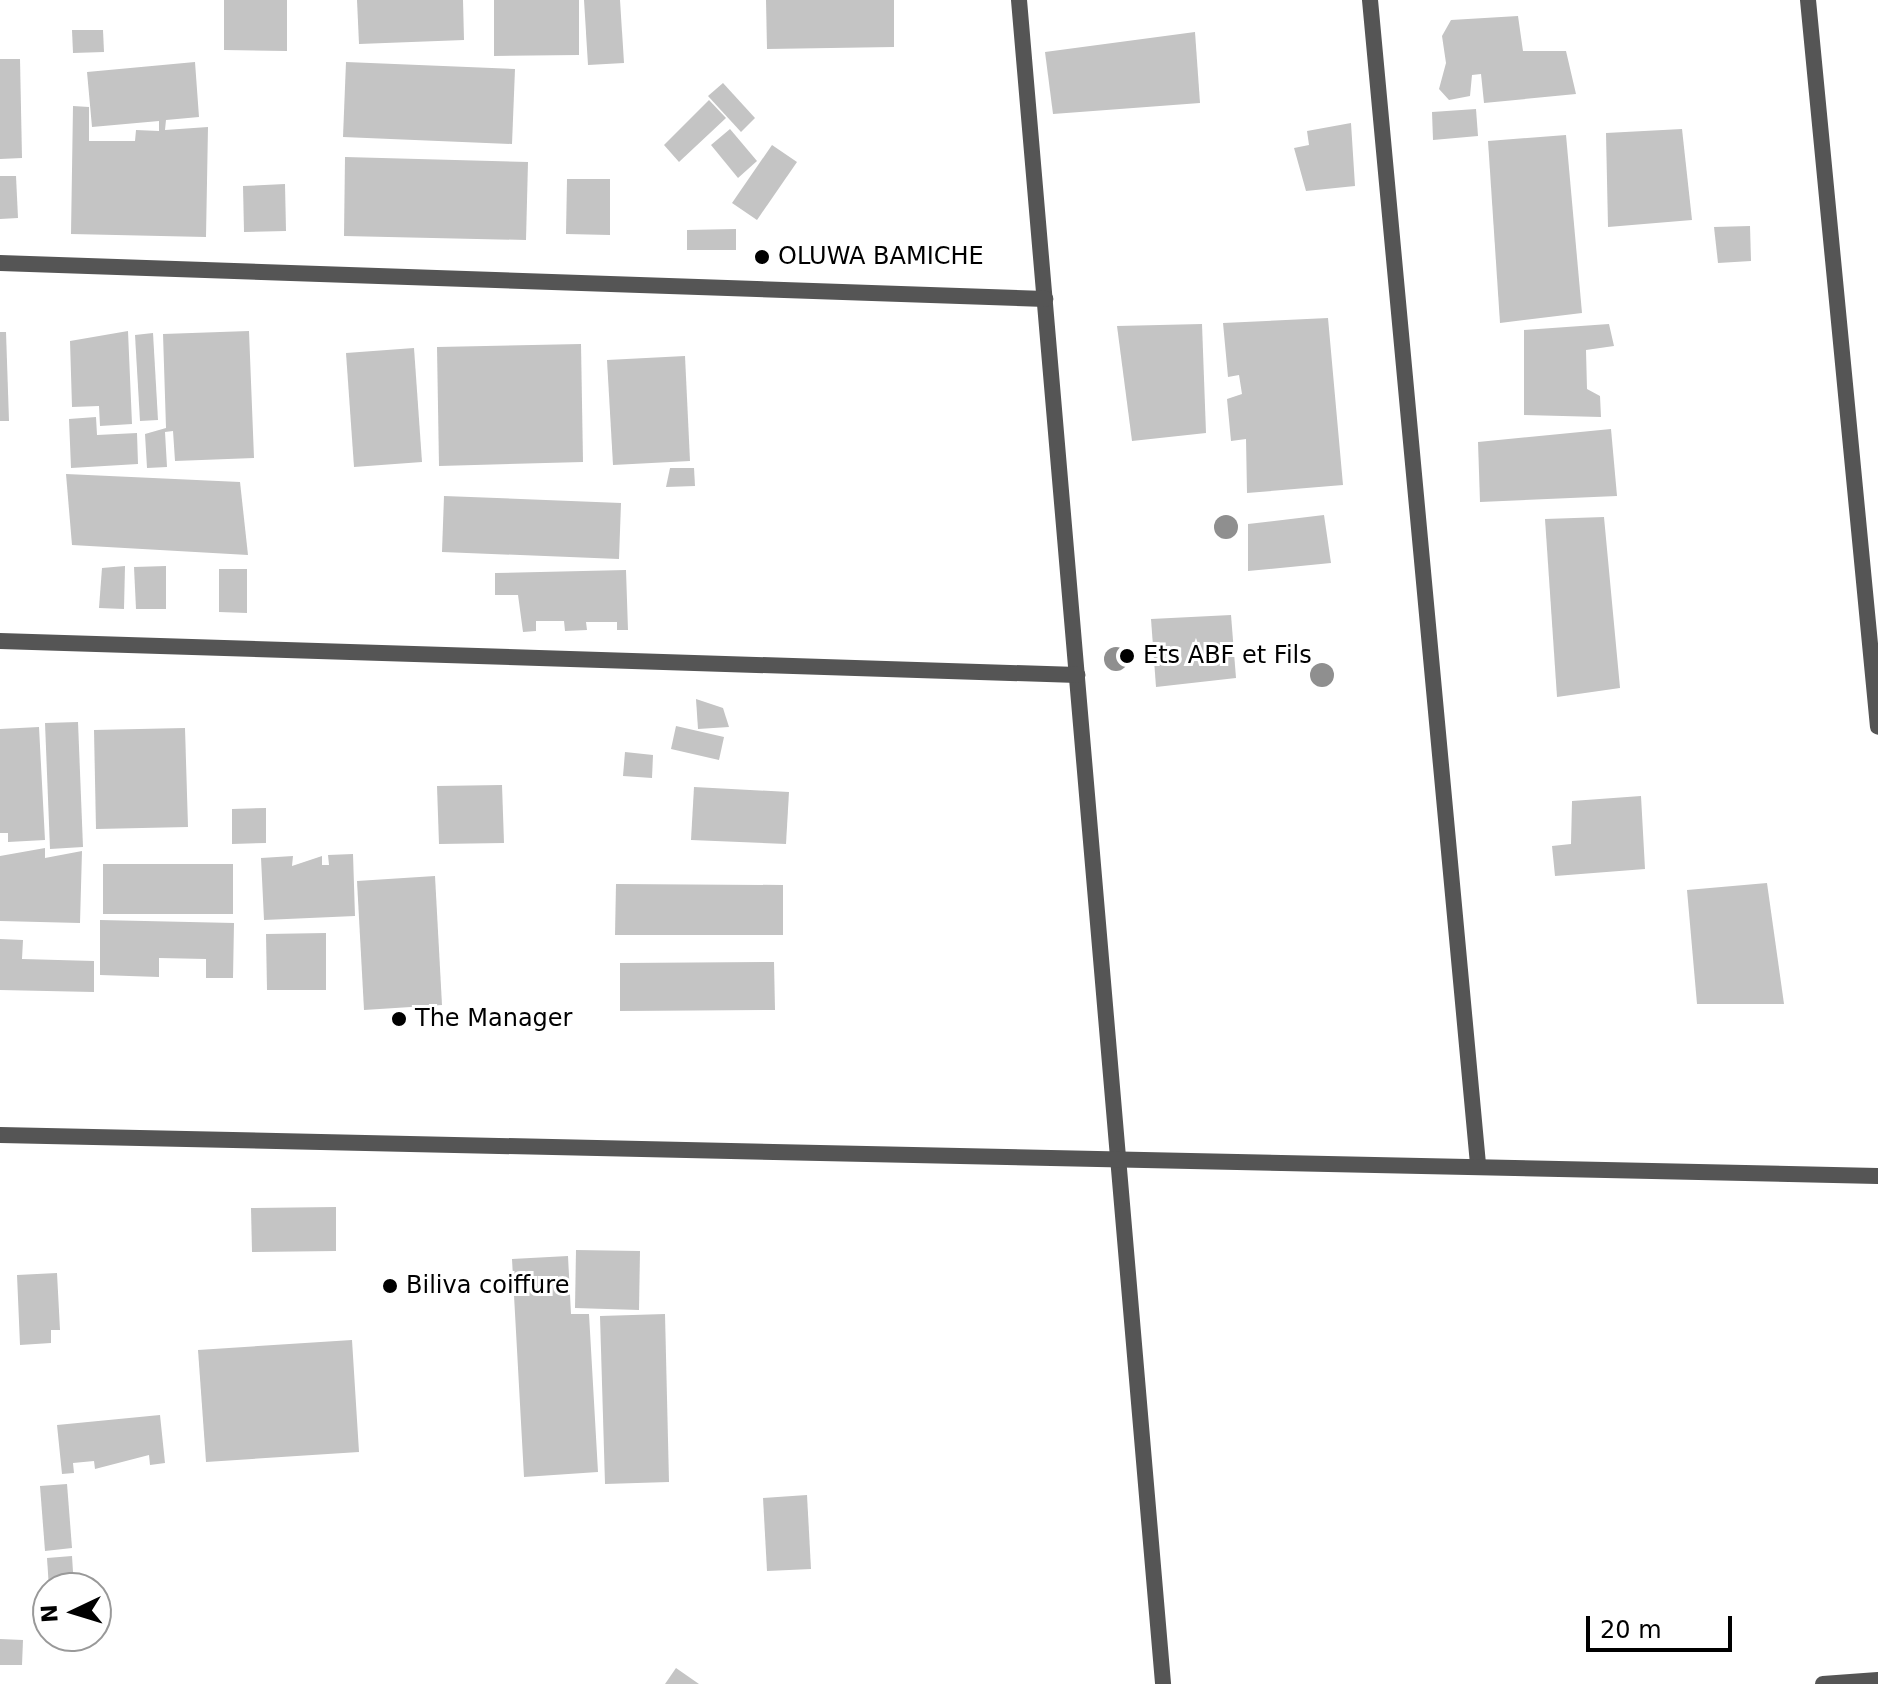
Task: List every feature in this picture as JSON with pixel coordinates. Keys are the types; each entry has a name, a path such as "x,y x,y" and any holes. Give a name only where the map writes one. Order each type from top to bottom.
{"street":[{"path":"1019,0 1163,1684"},
{"path":"1370,0 1478,1165"},
{"path":"1808,0 1878,727"},
{"path":"0,263 1045,299"},
{"path":"0,641 1077,675"},
{"path":"0,1135 1878,1176"},
{"path":"1823,1684 1878,1680"}],"building":[{"path":"224,0 287,0 287,51 224,50"},
{"path":"357,0 463,0 464,40 359,44"},
{"path":"494,0 579,0 579,55 494,56"},
{"path":"584,0 620,0 624,63 588,65"},
{"path":"766,0 894,0 894,47 767,49"},
{"path":"1518,16 1523,51 1566,51 1576,94 1484,103 1481,74 1472,75 1470,96 1449,100 1439,89 1446,63 1442,36 1451,20"},
{"path":"72,30 103,30 104,52 73,53"},
{"path":"1195,32 1200,103 1053,114 1045,52"},
{"path":"0,59 20,59 22,158 0,159"},
{"path":"195,62 199,117 166,120 165,130 208,127 206,237 71,234 73,106 89,107 89,141 135,141 136,130 159,131 159,121 92,127 87,72"},
{"path":"346,62 515,69 512,144 343,137"},
{"path":"723,83 755,118 741,132 708,96"},
{"path":"709,100 726,118 679,162 664,145"},
{"path":"1476,109 1478,136 1433,140 1432,112"},
{"path":"1351,123 1355,186 1306,191 1294,148 1309,145 1307,131"},
{"path":"730,129 757,161 738,178 711,145"},
{"path":"1682,129 1692,220 1608,227 1606,133"},
{"path":"1566,135 1582,313 1500,323 1488,141"},
{"path":"772,145 797,162 757,220 732,203"},
{"path":"345,157 528,162 526,240 344,236"},
{"path":"0,176 16,176 18,218 0,219"},
{"path":"567,179 610,179 610,235 566,234"},
{"path":"285,184 286,231 244,232 243,186"},
{"path":"1750,226 1751,261 1718,263 1714,227"},
{"path":"736,229 736,250 687,250 687,230"},
{"path":"1328,318 1343,485 1247,493 1246,439 1231,441 1227,399 1242,394 1239,375 1228,377 1223,323"},
{"path":"1202,324 1206,433 1132,441 1117,326"},
{"path":"1609,324 1614,346 1586,350 1587,389 1600,396 1601,417 1524,415 1524,330"},
{"path":"128,331 132,424 100,426 99,406 72,407 70,341"},
{"path":"249,331 254,458 175,461 173,431 165,432 167,467 147,468 145,434 166,428 163,334"},
{"path":"0,332 6,332 9,421 0,421"},
{"path":"153,333 158,420 140,421 135,335"},
{"path":"581,344 583,462 439,466 437,347"},
{"path":"414,348 422,462 354,467 346,353"},
{"path":"685,356 690,461 613,465 607,360"},
{"path":"96,417 97,435 137,433 138,464 71,468 69,419"},
{"path":"1611,429 1617,496 1480,502 1478,442"},
{"path":"670,468 694,468 695,486 666,487"},
{"path":"66,474 240,482 248,555 72,545"},
{"path":"444,496 621,503 619,559 442,552"},
{"path":"1324,515 1331,563 1248,571 1248,524"},
{"path":"1604,517 1620,688 1557,697 1545,519"},
{"path":"125,566 124,609 99,608 102,568"},
{"path":"166,566 166,609 136,609 134,567"},
{"path":"219,569 247,569 247,613 219,612"},
{"path":"626,570 628,630 617,630 617,622 586,622 587,630 565,631 564,621 536,621 536,631 523,632 518,595 495,595 495,573"},
{"path":"1231,615 1236,678 1156,687 1151,619"},
{"path":"696,699 723,708 729,727 698,729"},
{"path":"78,722 83,847 50,849 45,723"},
{"path":"676,726 724,737 719,760 671,749"},
{"path":"39,727 45,840 8,842 8,833 0,833 0,729"},
{"path":"185,728 188,827 96,829 94,730"},
{"path":"625,752 653,755 652,778 623,776"},
{"path":"502,785 504,843 439,844 437,786"},
{"path":"694,787 789,792 786,844 691,840"},
{"path":"1641,796 1645,869 1555,876 1552,846 1571,844 1572,801"},
{"path":"266,808 266,843 232,844 232,809"},
{"path":"45,848 45,858 82,851 80,923 0,921 0,856"},
{"path":"353,854 355,916 264,920 261,858 293,856 292,866 322,856 322,865 329,865 328,855"},
{"path":"103,864 233,864 233,914 103,914"},
{"path":"435,876 442,1005 364,1010 357,881"},
{"path":"1767,883 1784,1004 1697,1004 1687,890"},
{"path":"616,884 783,885 783,935 615,935"},
{"path":"100,920 234,923 233,978 206,978 206,959 159,958 159,977 100,975"},
{"path":"326,933 326,990 267,990 266,934"},
{"path":"0,939 23,940 22,959 94,961 94,992 0,990"},
{"path":"774,962 775,1010 620,1011 620,963"},
{"path":"336,1207 336,1251 252,1252 251,1208"},
{"path":"576,1250 640,1251 639,1310 575,1308"},
{"path":"568,1256 571,1314 589,1314 598,1472 524,1477 512,1259"},
{"path":"57,1273 60,1330 51,1330 51,1343 20,1345 17,1275"},
{"path":"665,1314 669,1482 605,1484 600,1316"},
{"path":"352,1340 359,1452 206,1462 198,1350"},
{"path":"160,1415 165,1463 150,1465 149,1455 95,1469 94,1461 73,1463 74,1473 62,1474 57,1425"},
{"path":"67,1484 72,1548 45,1551 40,1486"},
{"path":"807,1495 811,1569 767,1571 763,1498"},
{"path":"72,1556 73,1572 48,1572 47,1558"},
{"path":"0,1639 23,1640 22,1665 0,1665"},
{"path":"676,1668 699,1684 665,1684"}],"place":[{"name":"OLUWA BAMICHE","path":"762,257"},
{"name":"Ets ABF et Fils","path":"1127,656"},
{"name":"The Manager","path":"399,1019"},
{"name":"Biliva coiffure","path":"390,1286"}]}
